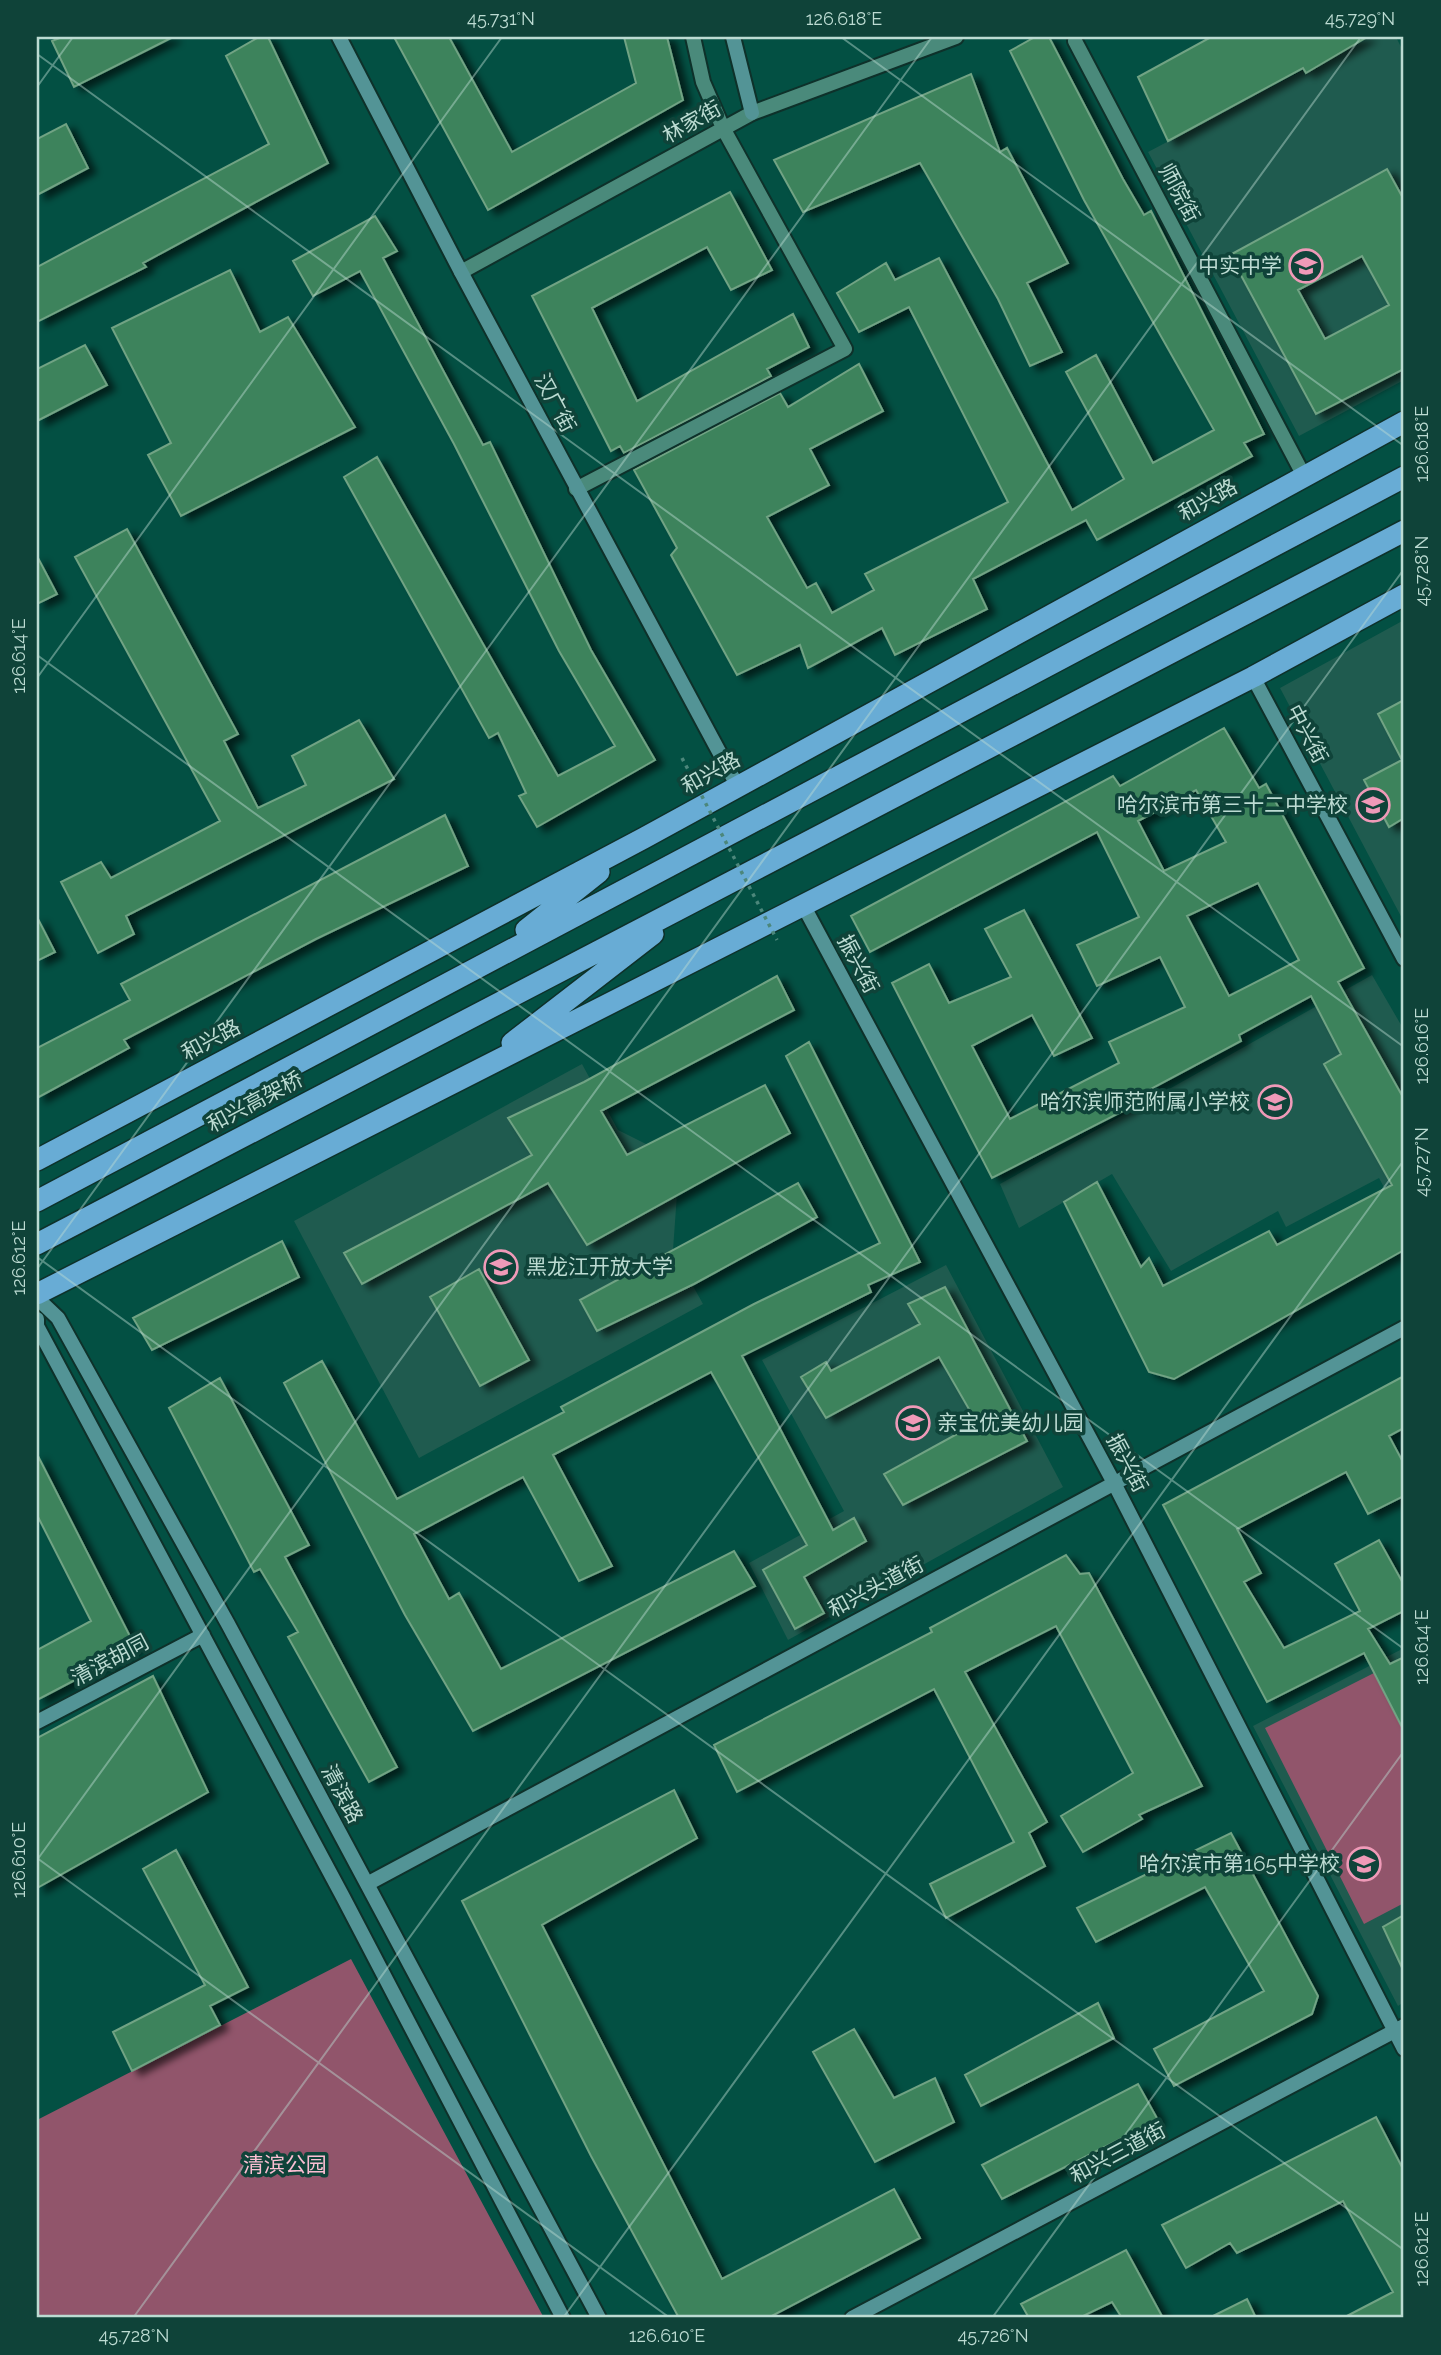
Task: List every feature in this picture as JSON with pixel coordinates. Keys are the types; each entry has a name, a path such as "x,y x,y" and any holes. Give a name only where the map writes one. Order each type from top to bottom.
{"highway":[{"name":"和兴路","path":"37,1160 644,838 1404,422"},
{"path":"477,968 1404,477"},
{"path":"469,1076 696,900 1404,531"},
{"path":"37,1296 1252,677 1404,595"},
{"path":"477,968 644,838"},
{"name":"和兴高架桥","path":"37,1244 696,900"},
{"name":"和兴高架桥","path":"37,1201 477,968"}],"street":[{"name":"汉广街","path":"339,37 576,489 737,787"},
{"path":"576,489 845,349 723,128 703,82 693,37"},
{"path":"733,37 752,113"},
{"name":"林家街","path":"461,272 752,113 956,37"},
{"name":"师院街","path":"1077,38 1304,476"},
{"name":"中兴街","path":"1252,677 1404,959"},
{"name":"振兴街","path":"802,904 1114,1483 1399,2028 1404,2049"},
{"name":"清滨路","path":"37,1296 58,1318 367,1884 599,2318"},
{"path":"37,1319 37,1326 563,2318"},
{"name":"和兴头道街","path":"367,1884 1404,1328"},
{"name":"清滨胡同","path":"37,1722 203,1635"},
{"name":"和兴三道街","path":"852,2318 1399,2028"}],"path":[{"path":"682,758 777,940"}],"shaded area":[{"name":"中实中学","path":"1366,37 1396,37 1404,53 1404,380 1299,436 1148,152"},
{"name":"哈尔滨市第三十二中学校","path":"1404,620 1404,922 1280,688"},
{"name":"哈尔滨师范附属小学校","path":"1372,975 1404,1030 1404,1225 1379,1178 1286,1227 1278,1211 1171,1271 1112,1174 1019,1228 1000,1184"},
{"name":"黑龙江开放大学","path":"582,1064 618,1130 648,1145 677,1194 673,1250 703,1304 419,1458 294,1221"},
{"name":"亲宝优美幼儿园","path":"946,1265 1063,1487 788,1640 749,1563 844,1511 762,1360"},
{"name":"哈尔滨市第165中学校","path":"1404,1648 1404,2002 1398,2006 1253,1726"}],"green space":[{"name":"哈尔滨市第165中学校","path":"1374,1673 1404,1731 1404,1903 1364,1924 1265,1728"},
{"name":"清滨公园","path":"351,1959 544,2318 37,2318 37,2120"}],"building":[{"path":"62,37 173,37 74,87 52,41"},
{"path":"259,37 268,37 328,163 143,263 146,267 37,322 37,267 269,144 226,56"},
{"path":"394,37 449,37 512,152 636,83 624,37 667,37 683,100 488,210"},
{"path":"1035,37 1049,37 1144,215 1151,211 1264,434 1244,443 1252,456 1097,540 1086,520 973,579 987,609 895,655 882,628 808,668 800,645 737,675 671,555 677,548 634,470 780,393 788,407 859,364 883,411 810,449 829,485 767,517 807,588 816,583 832,613 874,590 865,574 1008,502 909,307 859,332 837,293 886,263 895,280 939,258 1072,510 1124,479 1066,372 1096,355 1153,463 1214,430 1084,200 1010,51"},
{"path":"1211,37 1367,37 1306,73 1303,68 1168,141 1138,77"},
{"path":"971,74 1000,152 1007,148 1068,263 1027,283 1062,352 1030,366 998,299 920,163 803,212 774,160"},
{"path":"66,124 88,168 37,195 37,139"},
{"path":"1387,169 1404,200 1404,369 1316,414 1230,255","holes":["1362,256 1389,305 1325,339 1298,290"]},
{"path":"730,192 772,270 731,290 707,247 592,308 637,401 793,314 809,347 767,369 771,376 624,453 620,446 611,451 532,296"},
{"path":"375,216 397,251 383,258 483,445 490,442 591,650 655,760 537,827 519,796 526,793 498,733 489,738 344,477 377,457 558,776 615,746 559,651 454,444 360,271 313,296 293,261"},
{"path":"230,270 260,332 288,317 355,427 181,516 148,455 171,443 112,328"},
{"path":"85,345 107,385 37,421 37,369"},
{"path":"127,529 238,734 224,741 258,808 306,785 292,756 359,720 394,779 126,916 134,934 98,953 61,882 101,862 111,878 220,821 75,557"},
{"path":"37,556 57,594 37,604"},
{"path":"1404,700 1404,818 1389,827 1364,780 1402,760 1378,714"},
{"path":"1224,728 1259,788 1266,784 1364,968 1338,982 1404,1099 1404,1250 1174,1379 1149,1372 1064,1202 1097,1182 1141,1267 1149,1258 1163,1286 1269,1231 1277,1245 1392,1185 1324,1064 1341,1054 1311,996 1239,1035 1241,1041 1130,1100 1131,1107 992,1178 892,983 929,964 949,1003 1011,977 985,929 1024,910 1092,1038 1054,1056 1032,1015 972,1046 1010,1119 1119,1063 1109,1042 1185,1007 1160,957 1097,986 1077,945 1139,917 1097,832 870,952 851,916 1113,776 1120,786","holes":["1196,790 1226,842 1164,871 1138,821","1258,883 1299,960 1229,996 1187,916"]},
{"path":"445,815 468,866 316,939 124,1040 129,1048 37,1098 37,1048 130,1000 121,984"},
{"path":"37,917 55,952 37,961"},
{"path":"777,976 794,1010 601,1111 627,1155 765,1085 790,1133 587,1245 548,1183 362,1284 344,1253 532,1155 508,1118 584,1082"},
{"path":"809,1042 920,1262 868,1285 871,1292 742,1356 833,1530 854,1518 866,1541 804,1577 824,1613 795,1629 763,1570 807,1545 711,1372 553,1455 612,1566 579,1581 523,1477 414,1534 449,1599 459,1593 501,1669 734,1551 755,1586 473,1731 405,1615 284,1383 322,1361 397,1499 564,1412 561,1407 754,1304 880,1243 786,1056"},
{"path":"798,1183 817,1217 694,1284 597,1331 580,1300"},
{"path":"282,1241 299,1277 152,1350 133,1318"},
{"path":"479,1269 529,1360 480,1386 430,1297"},
{"path":"945,1287 1027,1441 903,1505 884,1474 977,1423 939,1357 826,1418 801,1377 826,1362 831,1371 920,1324 908,1304"},
{"path":"1404,1376 1404,1428 1389,1436 1404,1464 1404,1496 1368,1514 1346,1472 1237,1529 1261,1573 1244,1582 1284,1648 1360,1611 1335,1564 1379,1540 1404,1585 1404,1611 1368,1629 1390,1664 1404,1657 1404,1731 1364,1653 1267,1702 1163,1505"},
{"path":"220,1378 309,1545 285,1557 397,1767 369,1782 288,1637 298,1632 260,1569 254,1572 169,1408"},
{"path":"37,1454 136,1648 37,1700 37,1650 91,1621 37,1515"},
{"path":"1066,1555 1080,1574 1089,1573 1202,1786 1139,1815 1142,1819 1083,1852 1061,1816 1133,1773 1056,1626 965,1672 1047,1822 1029,1833 1045,1866 946,1918 930,1884 1014,1842 934,1689 737,1792 714,1745 932,1632 930,1628"},
{"path":"153,1676 208,1792 37,1888 37,1738"},
{"path":"674,1790 697,1838 542,1925 722,2279 894,2189 920,2238 768,2318 679,2318 591,2156 462,1901"},
{"path":"1231,1833 1318,1996 1312,2014 1174,2086 1154,2049 1264,1991 1205,1887 1096,1942 1077,1908"},
{"path":"176,1850 248,1987 210,2006 220,2025 132,2071 113,2032 205,1985 143,1869"},
{"path":"1404,1915 1404,1972 1383,1927"},
{"path":"1098,2003 1114,2038 981,2106 965,2075"},
{"path":"854,2029 894,2098 935,2078 954,2122 875,2162 813,2052"},
{"path":"1138,2084 1158,2120 1002,2199 982,2165"},
{"path":"1376,2117 1404,2171 1404,2318 1343,2318 1393,2292 1343,2201 1237,2253 1230,2243 1186,2268 1162,2225"},
{"path":"1126,2250 1163,2318 1122,2318 1112,2302 1079,2318 1029,2318 1021,2304"},
{"path":"1247,2299 1256,2318 1209,2318"}],"place":[{"name":"中实中学","path":"1306,266"},
{"name":"哈尔滨市第三十二中学校","path":"1373,805"},
{"name":"哈尔滨师范附属小学校","path":"1275,1102"},
{"name":"黑龙江开放大学","path":"501,1267"},
{"name":"亲宝优美幼儿园","path":"913,1423"},
{"name":"哈尔滨市第165中学校","path":"1364,1864"}]}
